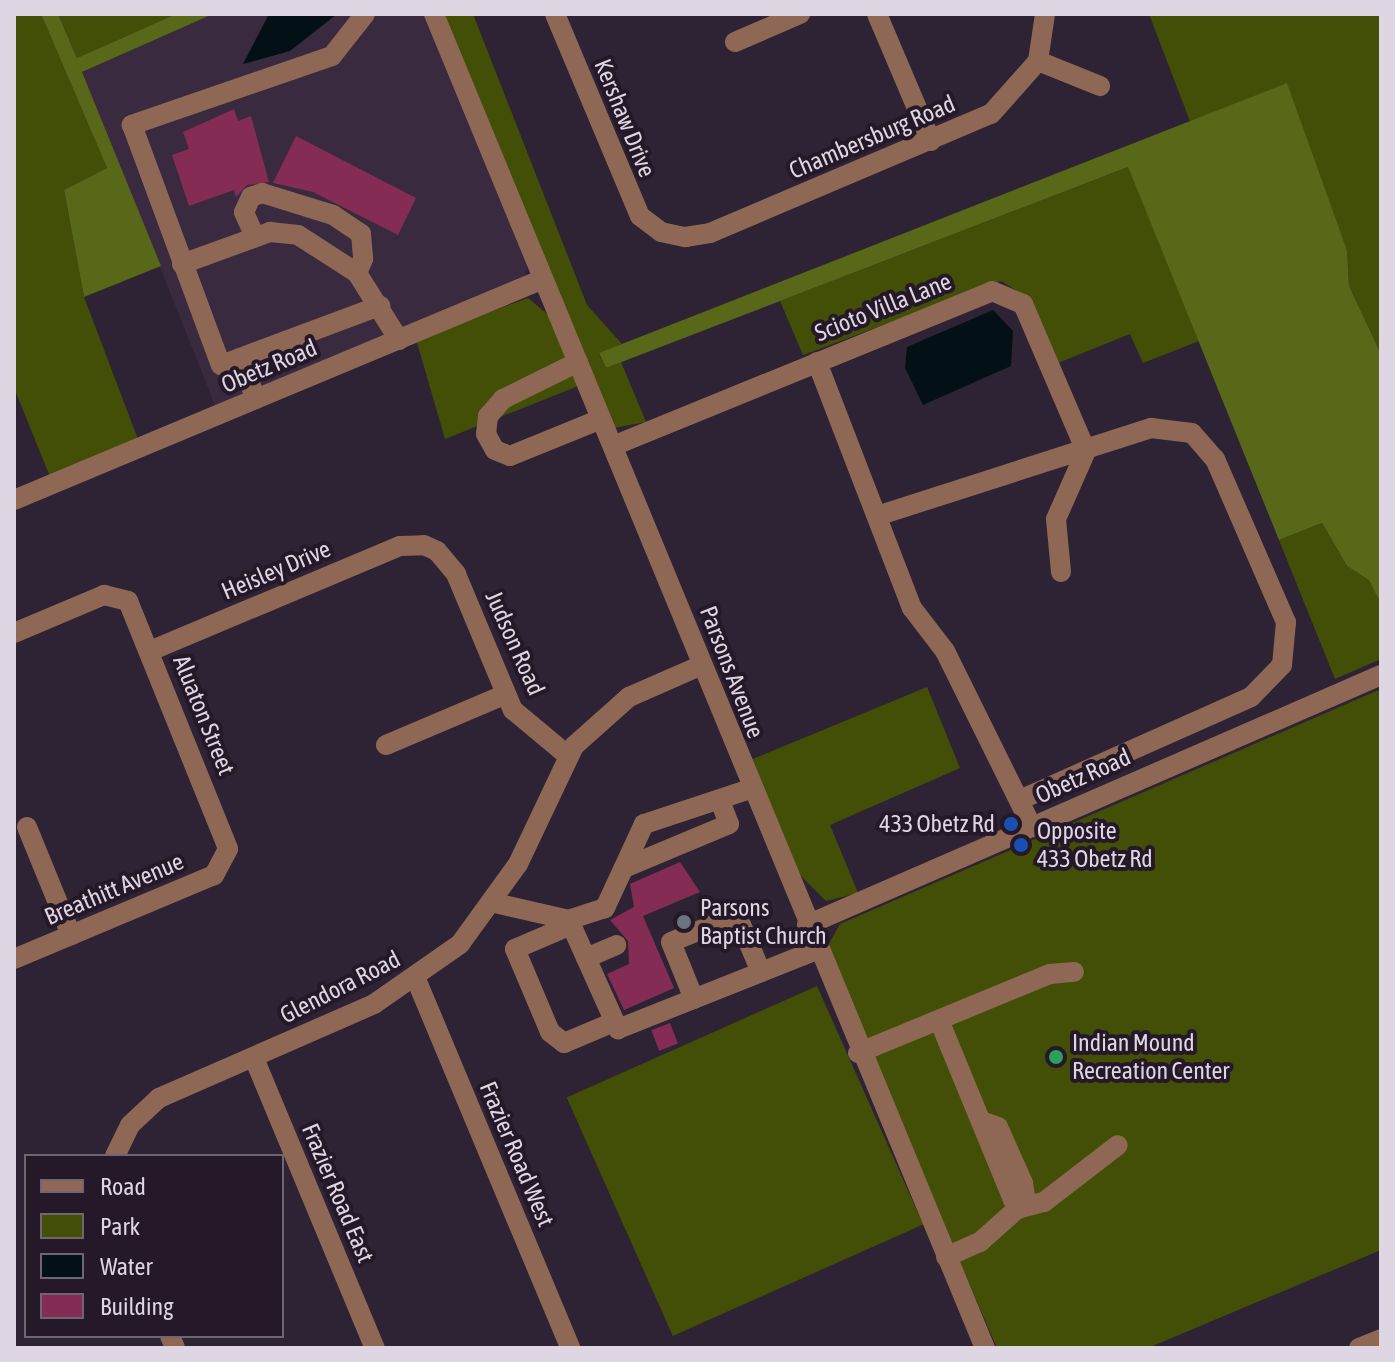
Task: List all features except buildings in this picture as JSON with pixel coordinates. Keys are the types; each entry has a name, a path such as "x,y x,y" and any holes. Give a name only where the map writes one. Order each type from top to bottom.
{"street":[{"path":"365,14 332,56 132,125 221,365 380,306"},
{"name":"Parsons Avenue","path":"434,14 613,446 858,1053 985,1348"},
{"name":"Kershaw Drive","path":"555,14 628,194 640,216 661,232"},
{"path":"735,42 800,14"},
{"path":"877,14 931,141"},
{"path":"1045,14 1038,61 1100,86"},
{"name":"Chambersburg Road","path":"661,232 685,237 710,233 991,114 1038,61"},
{"path":"255,237 244,212 251,197 270,193 302,209 333,215 361,234 363,259 357,273"},
{"path":"291,234 302,209"},
{"path":"182,264 255,237 291,234 326,249 357,273 399,340"},
{"name":"Obetz Road","path":"14,500 543,279"},
{"name":"Scioto Villa Lane","path":"613,446 992,291 1008,295 1023,304 1086,451"},
{"path":"240,358 256,399"},
{"path":"578,362 503,399 488,416 486,434 495,450 510,456 601,419"},
{"path":"817,362 880,515 912,608 945,651 1032,827"},
{"path":"880,515 1086,451 1140,431 1173,426 1192,433 1215,459 1288,632 1282,665 1251,697 1020,800"},
{"path":"1061,572 1056,519 1086,451"},
{"name":"Heisley Drive","path":"150,651 400,546 424,545"},
{"name":"Judson Road","path":"424,545 437,551 456,574 504,695 529,727 567,755"},
{"name":"Aluaton Street","path":"14,633 100,597 120,597 133,608 227,844 227,859"},
{"name":"Glendora Road","path":"118,1149 159,1098 254,1058 416,979 460,944 495,903 567,755 629,697 702,665"},
{"name":"Obetz Road","path":"807,925 1381,675"},
{"path":"386,745 504,695"},
{"path":"1251,697 1263,726"},
{"path":"614,1022 564,1043 550,1032 515,949 605,908 644,824 750,789"},
{"path":"624,868 729,824 720,800"},
{"path":"27,827 71,935"},
{"name":"Breathitt Avenue","path":"14,959 214,875 227,859"},
{"path":"495,903 570,922"},
{"path":"694,999 671,942 737,915 761,972"},
{"path":"570,922 618,1029 817,950"},
{"path":"586,958 616,945"},
{"path":"858,1053 1050,974 1074,972"},
{"name":"Frazier Road West","path":"416,979 570,1348"},
{"path":"939,1020 984,1122 1017,1209"},
{"name":"Frazier Road East","path":"254,1058 375,1348"},
{"path":"946,1257 980,1242 1017,1209 1044,1202 1118,1145"},
{"path":"1359,1348 1381,1339"}],"shaded area":[{"path":"213,14 424,14 528,264 526,275 217,410 82,72"}],"green space":[{"path":"14,14 41,14 107,168 64,190 84,297 139,442 51,479 14,388"},
{"path":"41,14 58,14 77,58 176,14 213,14 82,72 161,266 84,297 64,190 107,168"},
{"path":"58,14 176,14 77,58"},
{"path":"441,14 473,14 587,305 622,344 599,354 606,368 621,362 646,422 613,428"},
{"path":"1149,14 1381,14 1381,354 1349,286 1347,250 1287,84 1191,124"},
{"path":"1287,83 1347,250 1349,286 1381,354 1381,604 1369,580 1347,566 1322,523 1279,540 1128,167 606,368 599,353"},
{"path":"1128,167 1199,341 1143,363 1130,334 1058,363 1031,300 1001,281 803,355 780,301"},
{"path":"528,298 552,318 578,386 445,439 416,339"},
{"path":"1322,523 1347,566 1370,580 1381,604 1381,659 1335,679 1279,540"},
{"path":"927,687 960,768 830,825 858,893 826,901 790,865 748,761"},
{"path":"1381,689 1381,1250 1148,1348 997,1348 825,951 840,924"},
{"path":"817,986 923,1224 673,1336 567,1097"}],"water":[{"path":"269,14 337,14 290,51 243,64"},
{"path":"993,310 1013,331 1011,366 923,405 905,368 907,347"}],"place":[{"name":"433 Obetz Rd","path":"1011,824"},
{"name":"Opposite 433 Obetz Rd","path":"1021,845"},
{"name":"Parsons Baptist Church","path":"684,922"},
{"name":"Indian Mound Recreation Center","path":"1056,1057"}]}
